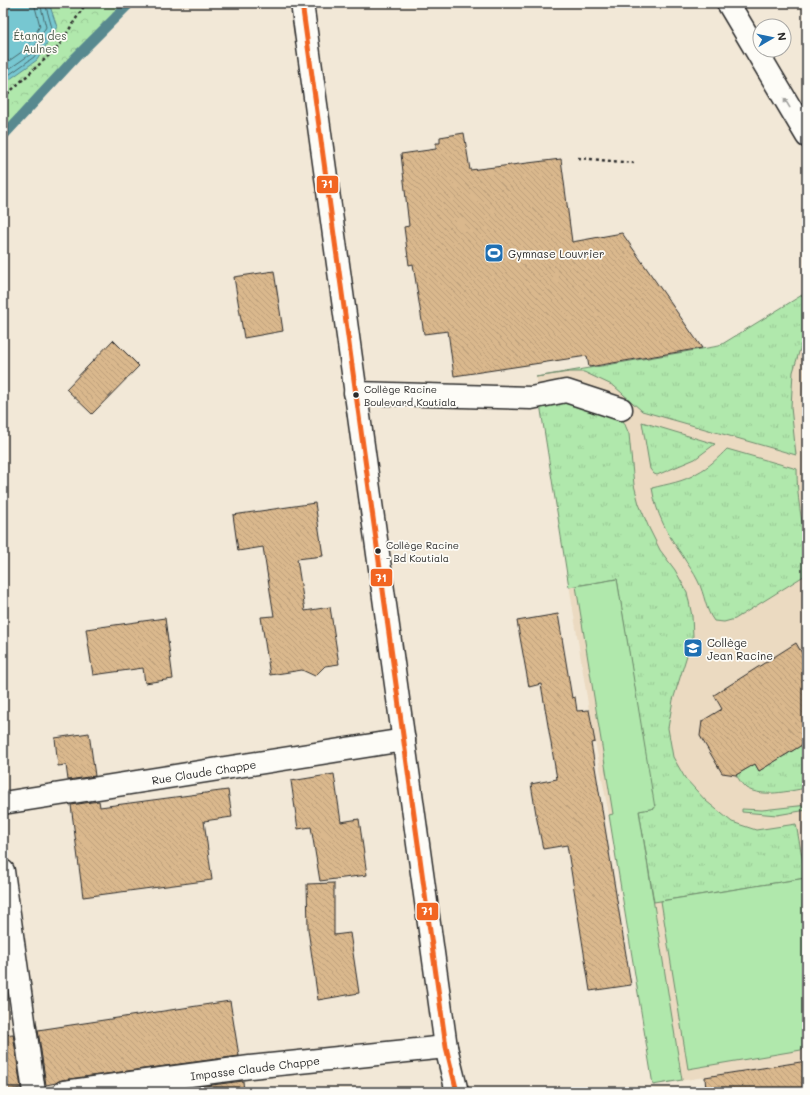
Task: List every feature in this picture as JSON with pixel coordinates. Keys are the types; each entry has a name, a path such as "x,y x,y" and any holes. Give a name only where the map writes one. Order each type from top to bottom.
{"main road":[{"path":"302,3 446,1047 457,1092"},
{"path":"728,3 807,136"},
{"path":"355,393 531,398 566,391 621,409"},
{"name":"Rue Claude Chappe","path":"3,803 404,740"},
{"path":"3,871 34,1092"},
{"path":"445,1092 446,1047"},
{"name":"Impasse Claude Chappe","path":"64,1092 250,1067 446,1047"}],"path":[{"path":"3,98 58,47 86,3"},
{"path":"578,158 634,163"}],"shaded area":[{"name":"Collège Jean Racine","path":"807,292 807,1061 653,1085 609,815 589,710 536,377 719,346"}],"green space":[{"name":"Étang des Aulnes","path":"3,3 130,3 76,57 3,136"},
{"path":"807,292 807,333 803,339 793,372 791,407 796,455 642,411 614,386 584,372 569,372 536,377 719,346"},
{"path":"559,400 609,411 623,420 629,434 634,485 639,504 660,550 675,570 687,592 692,616 693,636 673,700 668,728 673,757 685,778 706,801 732,822 756,830 796,824 806,878 654,902 639,811 654,808 617,579 569,587 540,404"},
{"path":"642,422 715,444 695,459 657,475 650,469"},
{"path":"727,449 797,469 801,517 808,549 808,556 807,574 735,619 724,622 714,621 711,616 696,578 663,523 656,506 652,488 687,479 717,459"},
{"path":"617,579 655,808 639,811 682,1080 653,1085 609,815 613,814 576,586"},
{"path":"807,742 807,788 776,793 760,793 746,788 736,775 755,764 759,771"},
{"path":"807,805 807,810 777,815 742,812 742,809 762,810"},
{"path":"806,878 807,1049 688,1069 661,901"}],"water":[{"name":"Étang des Aulnes","path":"3,3 49,3 57,27 37,60 3,84"}],"building":[{"name":"Gymnase Louvrier","path":"464,133 470,170 561,159 572,242 622,233 702,348 589,367 587,356 454,376 448,331 424,334 413,264 409,265 404,227 409,226 401,154 436,149 436,143 440,143 440,137"},
{"path":"274,271 283,331 244,338 234,277"},
{"path":"113,340 139,366 92,414 66,389"},
{"path":"315,503 323,556 297,559 305,611 330,607 339,664 325,666 315,676 302,670 270,675 261,617 274,616 263,547 238,551 233,515"},
{"path":"558,614 572,698 575,697 577,711 589,710 595,742 591,743 631,985 590,991 567,845 543,849 537,820 531,784 557,779 541,684 529,687 517,621"},
{"path":"165,618 173,679 145,683 143,668 93,675 86,629"},
{"path":"796,643 807,662 807,742 759,771 755,764 736,775 722,773 700,736 702,721 722,709 714,695"},
{"path":"89,733 95,776 68,780 66,765 58,766 55,738"},
{"path":"334,774 341,822 359,819 367,875 320,881 311,827 298,829 291,781"},
{"path":"228,790 232,817 204,821 212,880 83,897 71,805 99,801 100,807"},
{"path":"334,883 334,935 350,933 359,993 318,1000 308,929 307,884"},
{"path":"230,1001 239,1056 62,1080 46,1085 38,1030"},
{"path":"13,1034 21,1088 3,1091 3,1035"},
{"path":"807,1061 807,1092 706,1092 705,1077"},
{"path":"243,1081 244,1092 158,1092"}],"waterway":[{"path":"3,136 76,57 130,3"}],"transit line":[{"name":"71","path":"302,3 446,1047 457,1092"}],"place":[{"name":"Gymnase Louvrier","path":"494,253"},
{"name":"Collège Racine Boulevard Koutiala","path":"356,395"},
{"name":"Collège Racine - Bd Koutiala","path":"378,551"},
{"name":"Collège Jean Racine","path":"693,648"}]}
